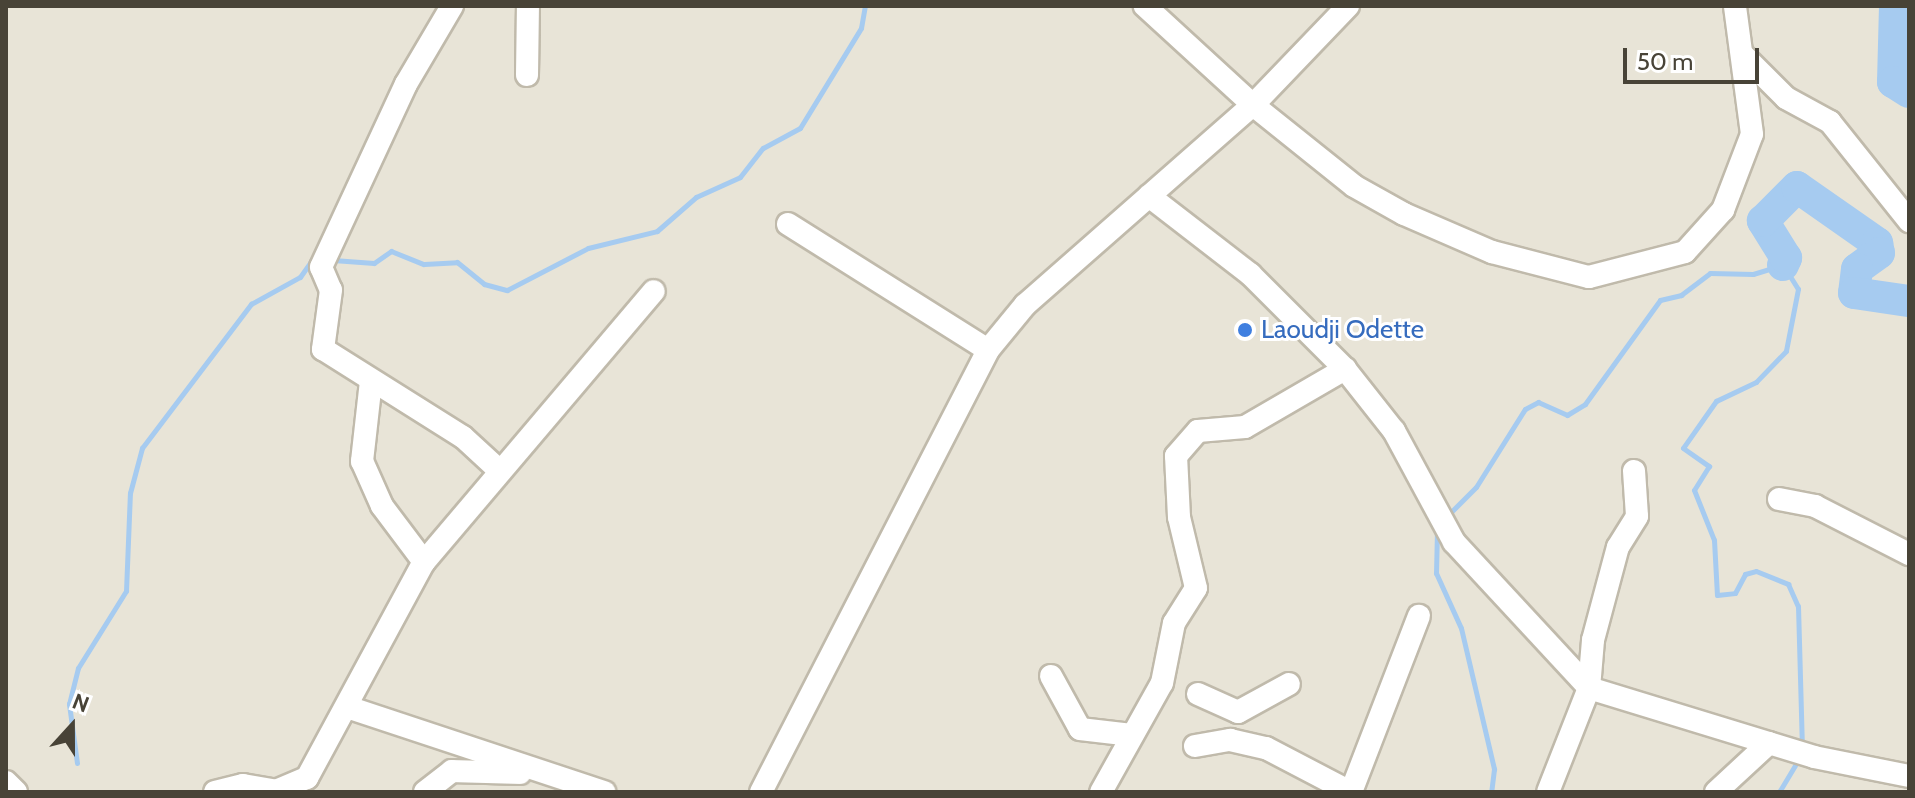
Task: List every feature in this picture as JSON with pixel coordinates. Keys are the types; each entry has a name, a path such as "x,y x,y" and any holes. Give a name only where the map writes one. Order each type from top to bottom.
{"street":[{"path":"452,6 406,84 321,267 331,290 323,349 463,437 500,471"},
{"path":"527,75 528,6"},
{"path":"1145,6 1253,105 1354,186 1404,214 1492,252 1589,277 1685,252 1723,210 1752,134 1735,6"},
{"path":"761,792 988,350 1025,305 1253,105 1348,6"},
{"path":"1742,54 1786,98 1830,122 1909,221"},
{"path":"1149,196 1250,274 1345,369 1394,431 1454,542 1589,688 1814,757 1909,776"},
{"path":"788,224 988,350"},
{"path":"215,792 294,787 350,708 424,562 654,291"},
{"path":"1101,792 1162,683 1174,623 1196,588 1179,517 1176,456 1198,431 1245,427 1345,369"},
{"path":"371,381 362,461 382,506 424,562"},
{"path":"1548,792 1589,688 1593,640 1618,547 1637,516 1634,471"},
{"path":"1779,499 1815,506 1909,554"},
{"path":"1195,746 1236,741 1283,753 1350,792 1419,616"},
{"path":"1051,676 1080,729 1132,735"},
{"path":"1162,683 1198,694 1238,712 1289,684"},
{"path":"1198,694 1220,712 1236,741"},
{"path":"350,708 604,792"},
{"path":"1716,792 1774,744"},
{"path":"425,792 452,771 570,781"},
{"path":"6,782 16,792"}],"shaded area":[{"path":"6,6 1909,6 1909,792 6,792"}],"waterway":[{"path":"333,260 374,263 391,251 424,264 457,262 484,284 507,290 588,248 657,231 696,197 740,177 763,148 800,128 861,28 865,6"},
{"path":"1895,6 1893,82 1909,92"},
{"path":"1783,265 1786,258 1763,221 1797,187 1877,243 1879,253 1857,269 1854,293 1909,301"},
{"path":"77,763 69,704 78,668 126,591 130,493 142,448 251,304 300,277 314,257"},
{"path":"1446,517 1476,487 1525,409 1538,402 1567,415 1585,404 1660,300 1681,295 1710,273 1753,274 1783,265 1798,289 1786,351 1756,382 1716,401 1683,448 1709,466 1694,490 1714,540 1717,595 1735,593 1745,574 1756,571 1788,584 1798,606 1802,747"},
{"path":"1437,530 1436,573 1461,628 1494,769 1491,792"},
{"path":"1779,792 1798,760"}],"place":[{"name":"Laoudji Odette","path":"1245,330"}]}
